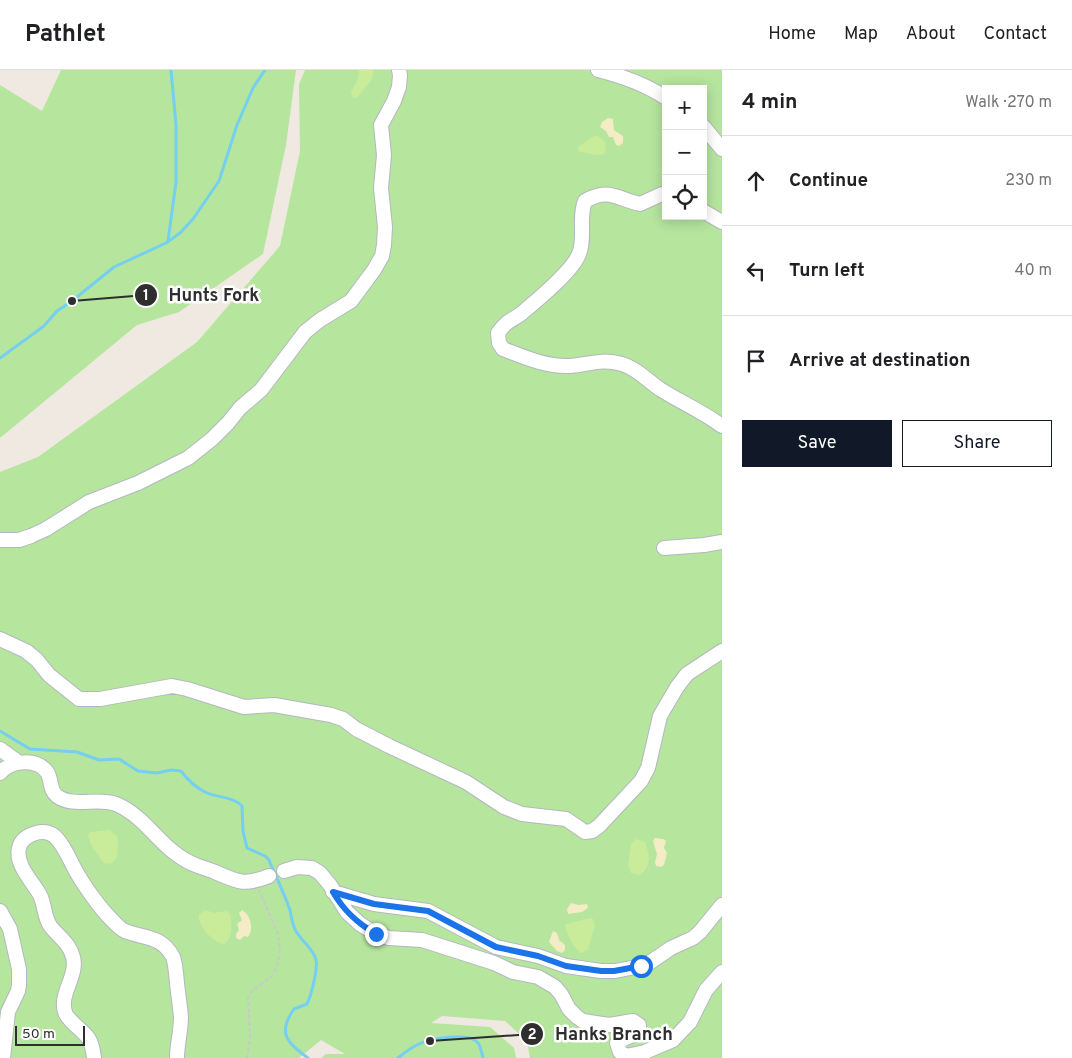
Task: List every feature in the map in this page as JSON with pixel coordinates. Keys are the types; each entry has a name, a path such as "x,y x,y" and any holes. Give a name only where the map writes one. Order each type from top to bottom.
{"lane":[{"path":"0,540 19,540 31,536 46,529 89,502 138,483 188,458 212,439 240,408 261,390 306,332 320,320 351,301 382,256 385,227 381,188 384,155 381,126 397,94 399,70"},
{"path":"598,70 630,79 662,95"},
{"path":"706,130 722,149"},
{"path":"662,194 640,204 612,195 594,196 585,201 581,209 582,238 579,254 571,268 521,314 505,323 498,333 499,343 503,349 553,366 570,366 600,360 622,364 636,370 659,388 705,413 722,426"},
{"path":"707,213 722,222"},
{"path":"664,548 722,542"},
{"path":"0,639 26,651 37,660 49,676 79,699 100,699 172,686 244,707 274,705 331,715 343,719 356,729 389,746 466,782 504,807 522,814 566,819 585,832 592,831 599,826 641,781 648,768 660,716 677,687 687,674 722,652"},
{"path":"0,749 18,762"},
{"path":"0,773 10,764 18,762 35,764 46,770 50,777 51,787 56,795 67,801 103,801 115,804 130,812 186,861 235,881 247,882 263,878"},
{"path":"94,1058 93,1044 88,1036 67,1017 64,1011 74,958 67,944 46,918 41,896 24,870 19,856 19,848 24,839 32,834 44,832 53,835 78,875 110,918 124,930 151,937 167,948 174,959 181,1016 177,1058"},
{"path":"284,871 297,867 312,868 320,873 347,912 360,924 376,934 389,938 422,940 494,963 513,972 538,977 555,987 569,1009 577,1018 583,1021 609,1024 633,1021 639,1025 639,1030 634,1036 620,1039 616,1043 620,1052 626,1056 645,1052 673,1040 690,1022 706,990 722,972"},
{"path":"333,892 374,904 428,911 496,947 538,956 566,966 601,971 614,971 649,963 671,948 693,938 722,905"},
{"path":"0,911 10,929 18,969 19,985 8,1012 3,1058"}],"path":[{"path":"247,1058 250,1037 248,998 252,991 272,976 277,967 280,951 278,934 259,889 263,878"}],"green space":[{"path":"61,70 296,70 286,145 263,254 179,312 137,325 0,438 0,85 42,111"},
{"path":"305,70 722,70 722,1058 530,1058 527,1041 505,1021 442,1016 431,1023 490,1027 514,1048 516,1058 321,1058 326,1054 345,1054 321,1040 299,1058 0,1058 0,472 38,457 197,342 280,246 300,151 299,84"},
{"path":"359,70 373,70 373,74 358,97 354,98 351,92 358,79"},
{"path":"594,136 598,136 605,142 606,152 597,155 578,150 578,147"},
{"path":"110,830 117,836 117,855 113,862 104,863 92,845 88,834"},
{"path":"636,839 645,842 649,857 646,869 638,875 631,873 628,865 631,844"},
{"path":"205,910 214,913 226,911 230,914 230,934 224,944 211,937 203,928 199,915"},
{"path":"590,918 593,919 595,925 588,950 581,953 571,941 565,925"}],"sand":[{"path":"608,118 613,119 614,130 623,136 623,143 619,146 616,145 613,137 609,137 606,131 600,127 602,122"},
{"path":"655,838 666,841 664,848 667,853 664,865 661,867 656,866 655,862 657,854 653,841"},
{"path":"571,903 587,904 588,908 582,912 568,914 567,909"},
{"path":"242,910 248,915 251,930 248,937 244,936 240,940 236,938 236,934 239,930 237,924 242,920 239,913"},
{"path":"553,931 557,933 559,940 565,945 565,950 562,953 557,951 549,942"}],"waterway":[{"path":"168,241 176,182 176,125 171,70"},
{"path":"0,358 44,326 57,311 114,267 166,243 180,233 193,219 219,181 237,125 253,88 265,70"},
{"path":"0,731 30,749 77,752 99,760 119,759 138,771 157,773 171,770 181,771 201,790 234,800 242,806 243,831 247,848 265,856 269,860 288,904 295,929 312,951 316,960 314,982 307,1004 294,1009 289,1017 285,1031 290,1042 308,1058"},
{"path":"398,1058 422,1043 449,1037 474,1039 481,1048 483,1058"}],"place":[{"name":"Hunts Fork","path":"72,301"},
{"name":"Hanks Branch","path":"430,1041"}],"route":[{"path":"376,934 360,924 347,912 333,892 374,904 428,911 496,947 513,949 566,966 580,969 614,971 641,966"}]}
